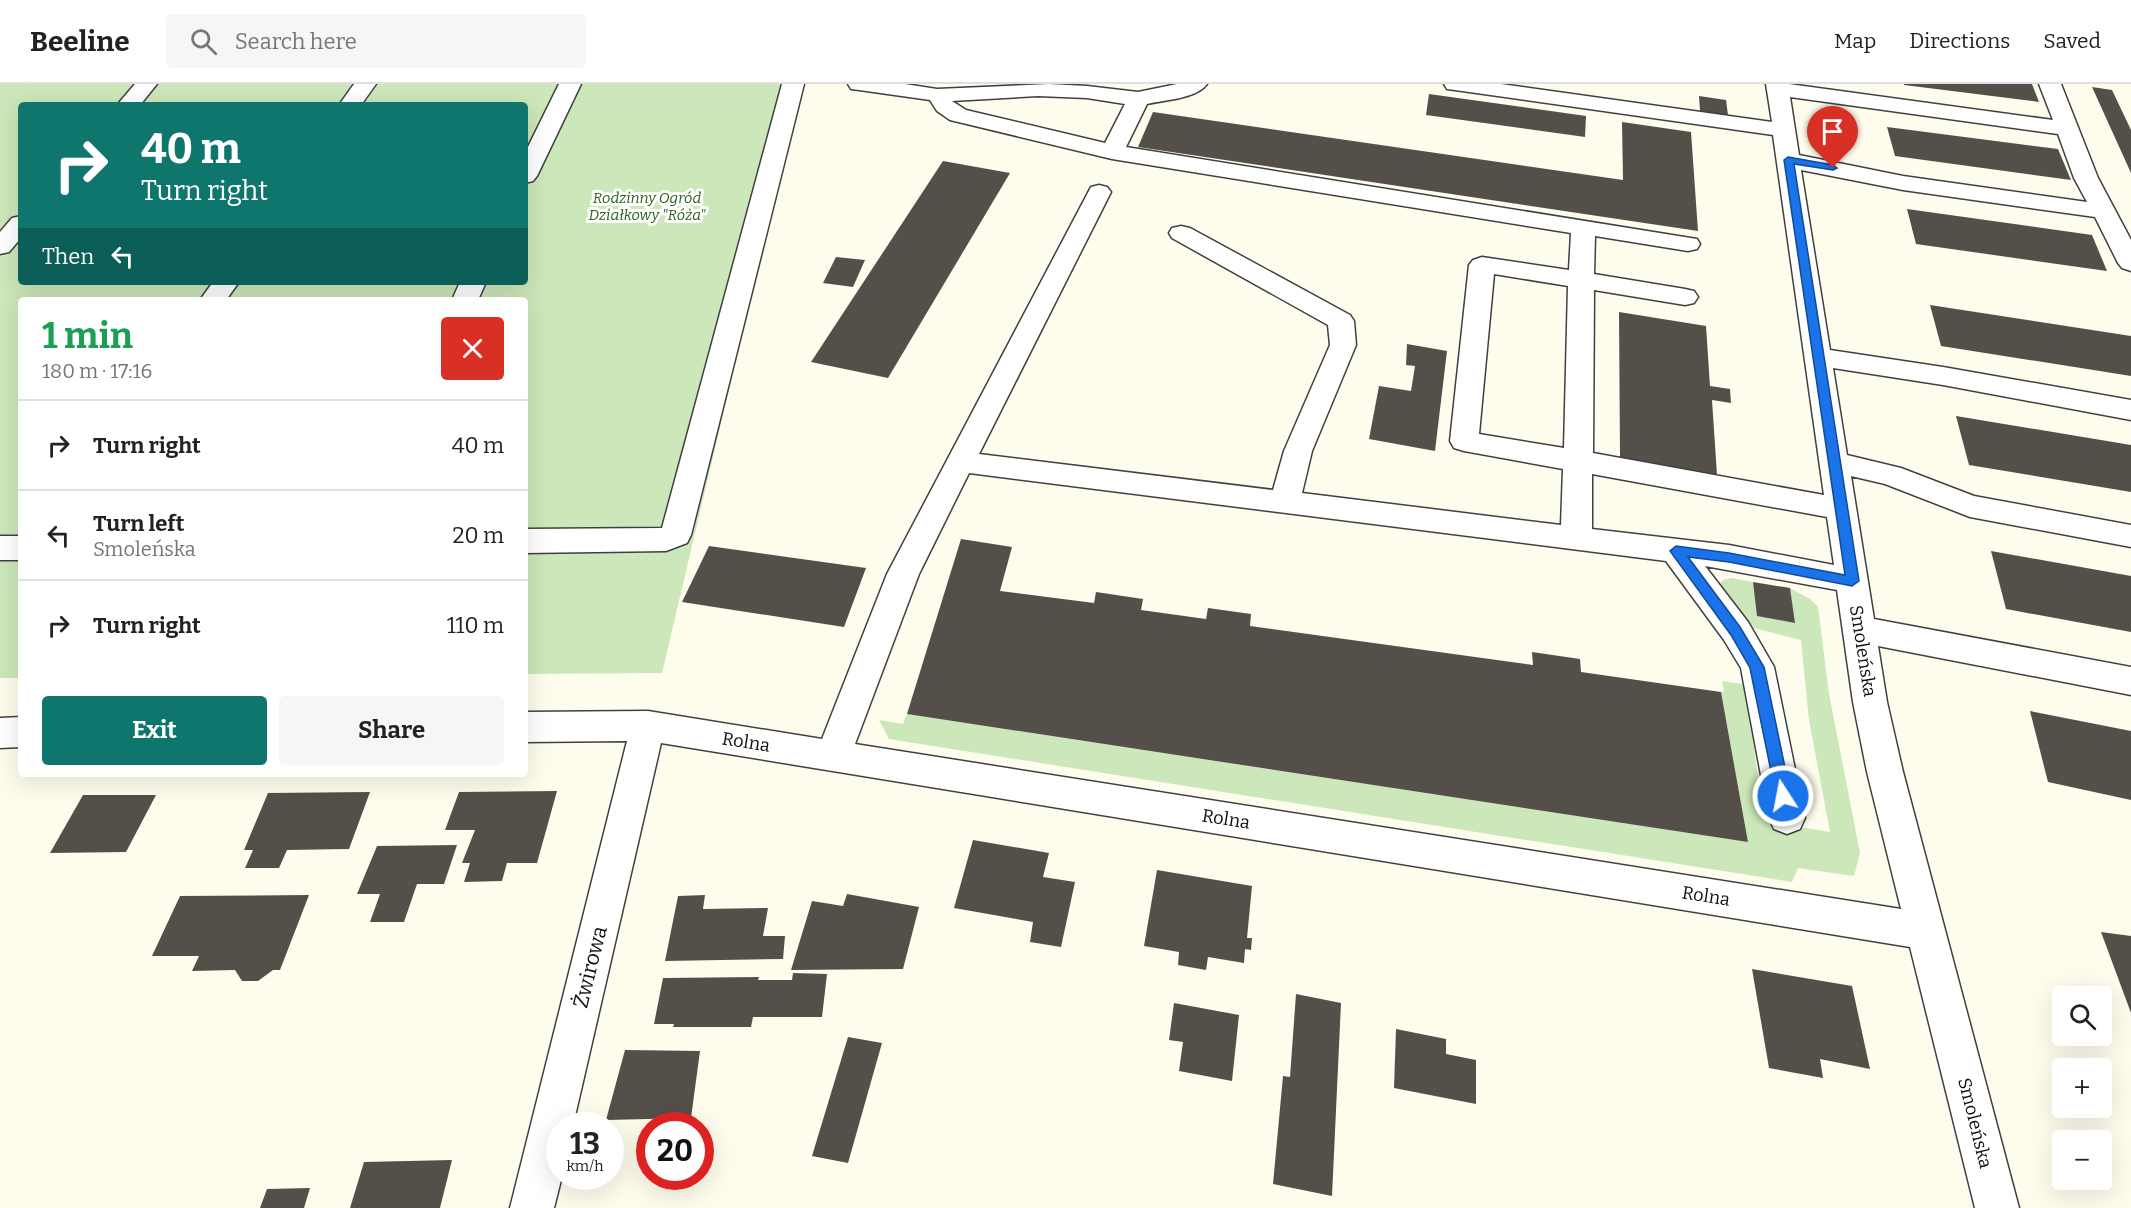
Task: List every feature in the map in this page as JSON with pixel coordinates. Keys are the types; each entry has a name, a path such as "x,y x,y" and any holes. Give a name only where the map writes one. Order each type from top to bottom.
{"street":[{"path":"131,102 147,84"},
{"path":"352,102 365,84"},
{"path":"528,170 570,84"},
{"path":"528,541 666,540 676,535 793,84"},
{"path":"859,84 937,95 1038,90 1088,92 1138,99 1179,91 1196,84"},
{"path":"1455,84 1786,145 1903,183 2103,211"},
{"path":"2050,84 2086,178 2131,263"},
{"path":"1778,87 2066,128"},
{"name":"Smoleńska","path":"1778,87 1870,702 1885,772 1996,1208"},
{"path":"937,95 945,106 958,115 1112,152 1688,244"},
{"path":"1112,152 1138,99"},
{"path":"833,756 903,574 1099,192"},
{"path":"0,246 18,226"},
{"path":"1576,538 1583,227"},
{"path":"1181,233 1341,321 1343,345 1298,451 1285,502"},
{"path":"1685,297 1482,265 1464,441 1841,509"},
{"path":"1817,357 1943,376 2131,410"},
{"path":"961,462 1729,557 1852,581"},
{"path":"1834,462 1891,475 1970,506 2131,536"},
{"path":"0,548 18,548"},
{"path":"1676,551 1736,631 1757,667 1787,818"},
{"path":"1859,629 2131,681"},
{"name":"Rolna","path":"528,727 648,726 1926,931"},
{"name":"Żwirowa","path":"532,1208 648,726"},
{"path":"0,733 18,732"}],"green space":[{"name":"Rodzinny Ogród Działkowy \"Róża\"","path":"0,84 801,84 662,673 528,674 528,297 18,297 18,678 0,678"},
{"path":"1731,578 1753,582 1758,616 1794,622 1790,588 1810,599 1818,607 1829,694 1860,853 1854,876 1798,868 1792,882 889,739 879,720 903,724 907,714 1748,842 1721,692 1724,691 1722,681 1742,684 1747,696 1764,821 1830,832 1809,720 1801,640 1754,628 1746,622 1719,585 1723,580"}],"building":[{"path":"2032,84 2039,102 1904,85"},
{"path":"2092,87 2112,90 2131,130 2131,173"},
{"path":"1429,94 1586,116 1585,137 1426,115"},
{"path":"1699,96 1726,100 1728,115 1700,111"},
{"path":"1153,112 1623,180 1622,122 1691,132 1698,231 1138,147"},
{"path":"1887,127 2058,149 2071,180 1895,156"},
{"path":"943,161 1010,173 888,378 811,362"},
{"path":"1907,209 2092,235 2107,271 1916,244"},
{"path":"836,257 865,260 853,287 823,283"},
{"path":"1930,305 2131,336 2131,376 1941,346"},
{"path":"1619,312 1706,326 1710,386 1730,389 1731,403 1712,400 1717,475 1620,458"},
{"path":"1407,344 1447,351 1435,451 1369,439 1379,386 1411,391 1415,366 1406,365"},
{"path":"1956,416 2131,445 2131,492 1969,465"},
{"path":"961,539 1012,547 1000,591 1094,603 1096,592 1143,599 1141,610 1206,619 1208,608 1251,614 1250,626 1533,665 1532,652 1580,659 1581,672 1721,692 1748,842 907,714"},
{"path":"709,546 866,568 844,627 682,602"},
{"path":"1991,551 2131,576 2131,632 2006,609"},
{"path":"1753,582 1790,588 1795,623 1757,616"},
{"path":"2030,711 2131,731 2131,800 2048,782"},
{"path":"557,791 537,863 507,863 502,881 464,882 470,863 462,863 475,830 445,830 459,792"},
{"path":"370,792 349,849 287,850 279,868 245,868 253,850 244,850 268,793"},
{"path":"83,795 156,795 126,852 50,853"},
{"path":"973,840 1049,853 1043,877 1075,882 1061,947 1030,942 1033,922 954,908"},
{"path":"457,845 444,884 417,884 404,922 370,922 380,894 357,894 377,846"},
{"path":"1157,870 1252,886 1247,938 1252,938 1251,950 1245,949 1244,963 1208,957 1206,970 1178,965 1179,952 1144,946"},
{"path":"847,894 919,907 903,969 791,970 812,901 843,906"},
{"path":"309,895 280,970 273,970 258,981 242,981 235,970 192,971 199,956 152,956 180,896"},
{"path":"705,895 703,909 768,908 763,936 785,936 783,959 665,961 678,896"},
{"path":"2101,932 2131,936 2131,1013"},
{"path":"1752,969 1852,986 1870,1069 1820,1059 1823,1078 1769,1068"},
{"path":"793,973 827,974 822,1017 753,1017 751,1027 673,1027 674,1024 654,1024 663,978 759,977 758,980 792,980"},
{"path":"1296,994 1341,1003 1332,1196 1273,1184 1283,1076 1290,1077"},
{"path":"1174,1003 1239,1015 1232,1081 1179,1071 1183,1042 1169,1040"},
{"path":"1396,1029 1446,1039 1446,1054 1476,1060 1476,1104 1394,1088"},
{"path":"848,1037 882,1043 848,1163 812,1156"},
{"path":"625,1050 700,1051 692,1112 636,1112 636,1119 624,1120 624,1112 608,1112"},
{"path":"452,1160 440,1208 350,1208 364,1162"},
{"path":"310,1188 304,1208 260,1208 267,1189"}],"route":[{"path":"1783,796 1757,667 1736,631 1676,551 1729,557 1852,581 1788,160 1833,168"}]}
